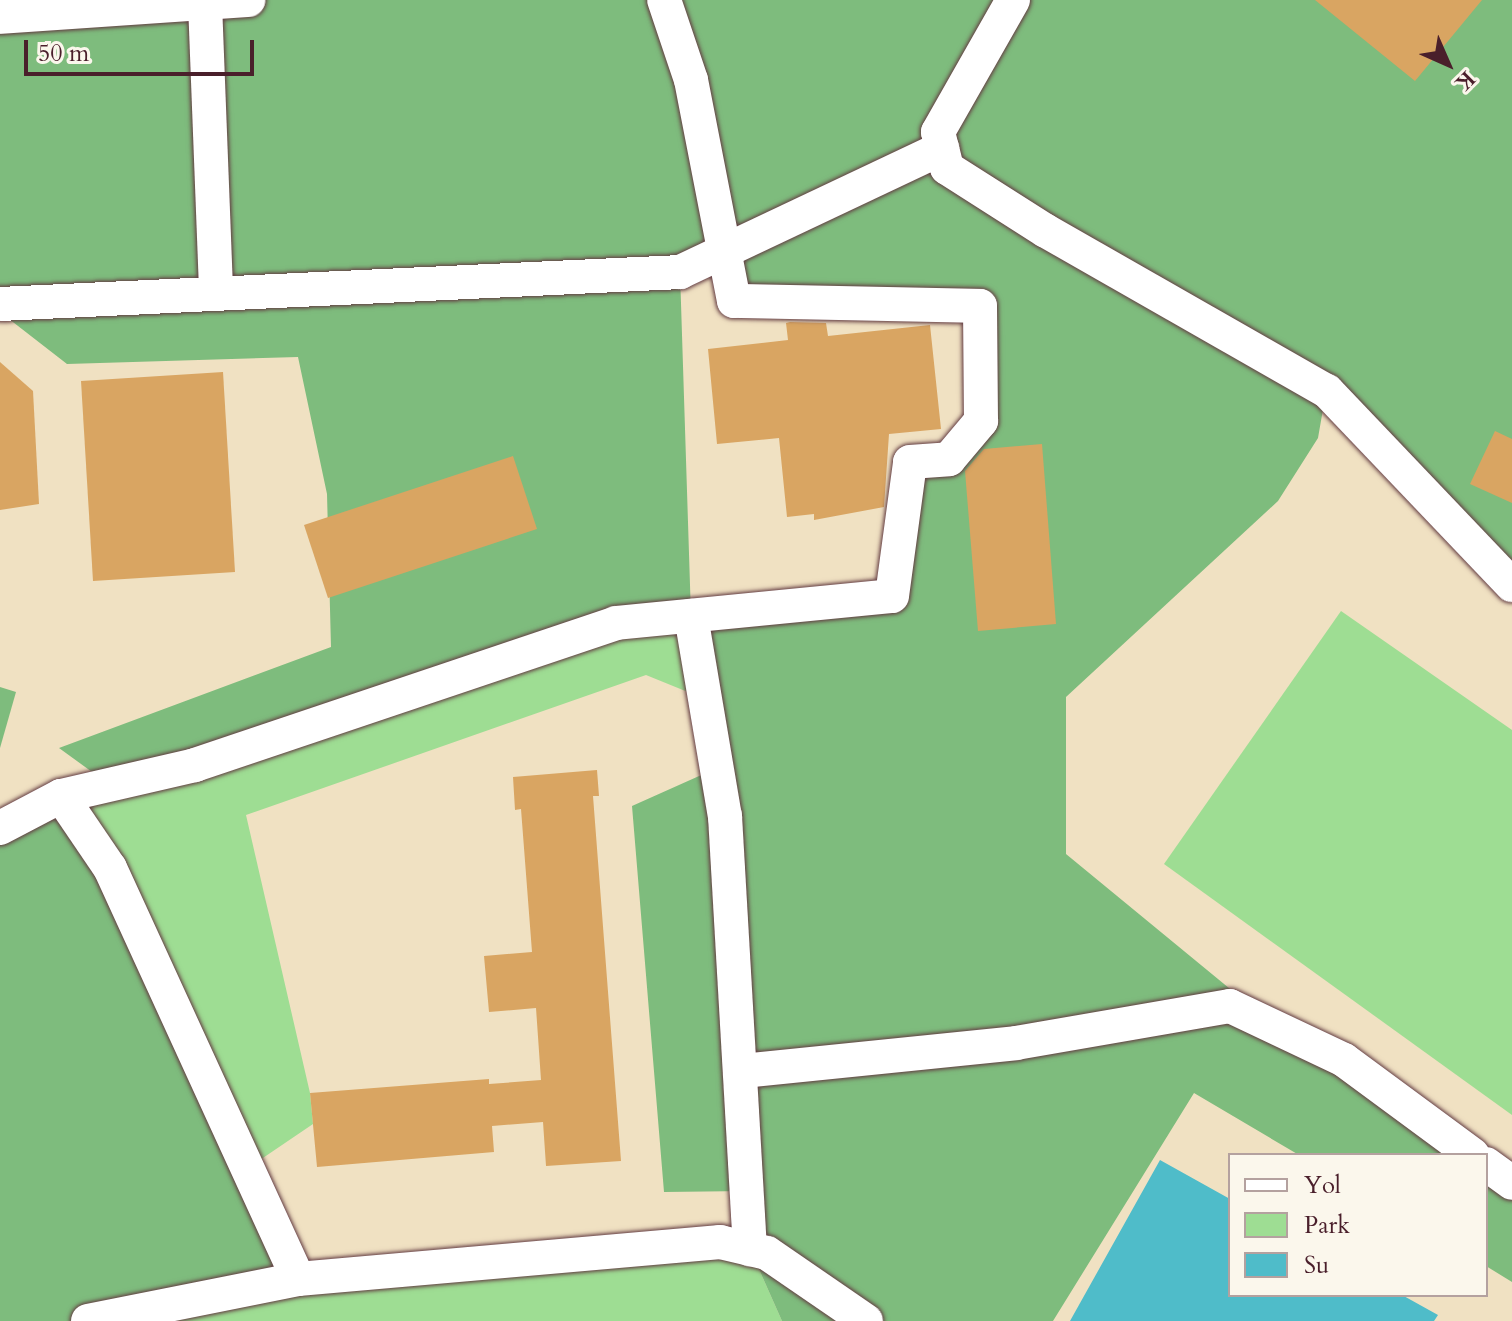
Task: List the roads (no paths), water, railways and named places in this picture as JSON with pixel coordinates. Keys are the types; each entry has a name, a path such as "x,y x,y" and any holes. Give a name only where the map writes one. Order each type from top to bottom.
{"lane":[{"path":"0,17 248,0"},
{"path":"0,828 61,796 195,765 616,623 892,596 910,462 949,459 981,421 980,306 734,301 722,252 691,80 664,0"},
{"path":"1013,0 938,132 947,168 1046,231 1327,391 1512,585"},
{"path":"205,3 216,290"},
{"path":"0,304 216,290 680,272 942,148"},
{"path":"691,616 725,816 750,1249"},
{"path":"61,796 110,868 298,1279"},
{"path":"742,1071 1016,1043 1230,1006 1344,1060 1470,1153"},
{"path":"1488,1165 1512,1183"},
{"path":"88,1321 145,1315 298,1279 720,1242 767,1253 866,1321"}],"water":[{"path":"1160,1160 1228,1198 1228,1297 1406,1297 1438,1315 1434,1321 1070,1321"}]}
